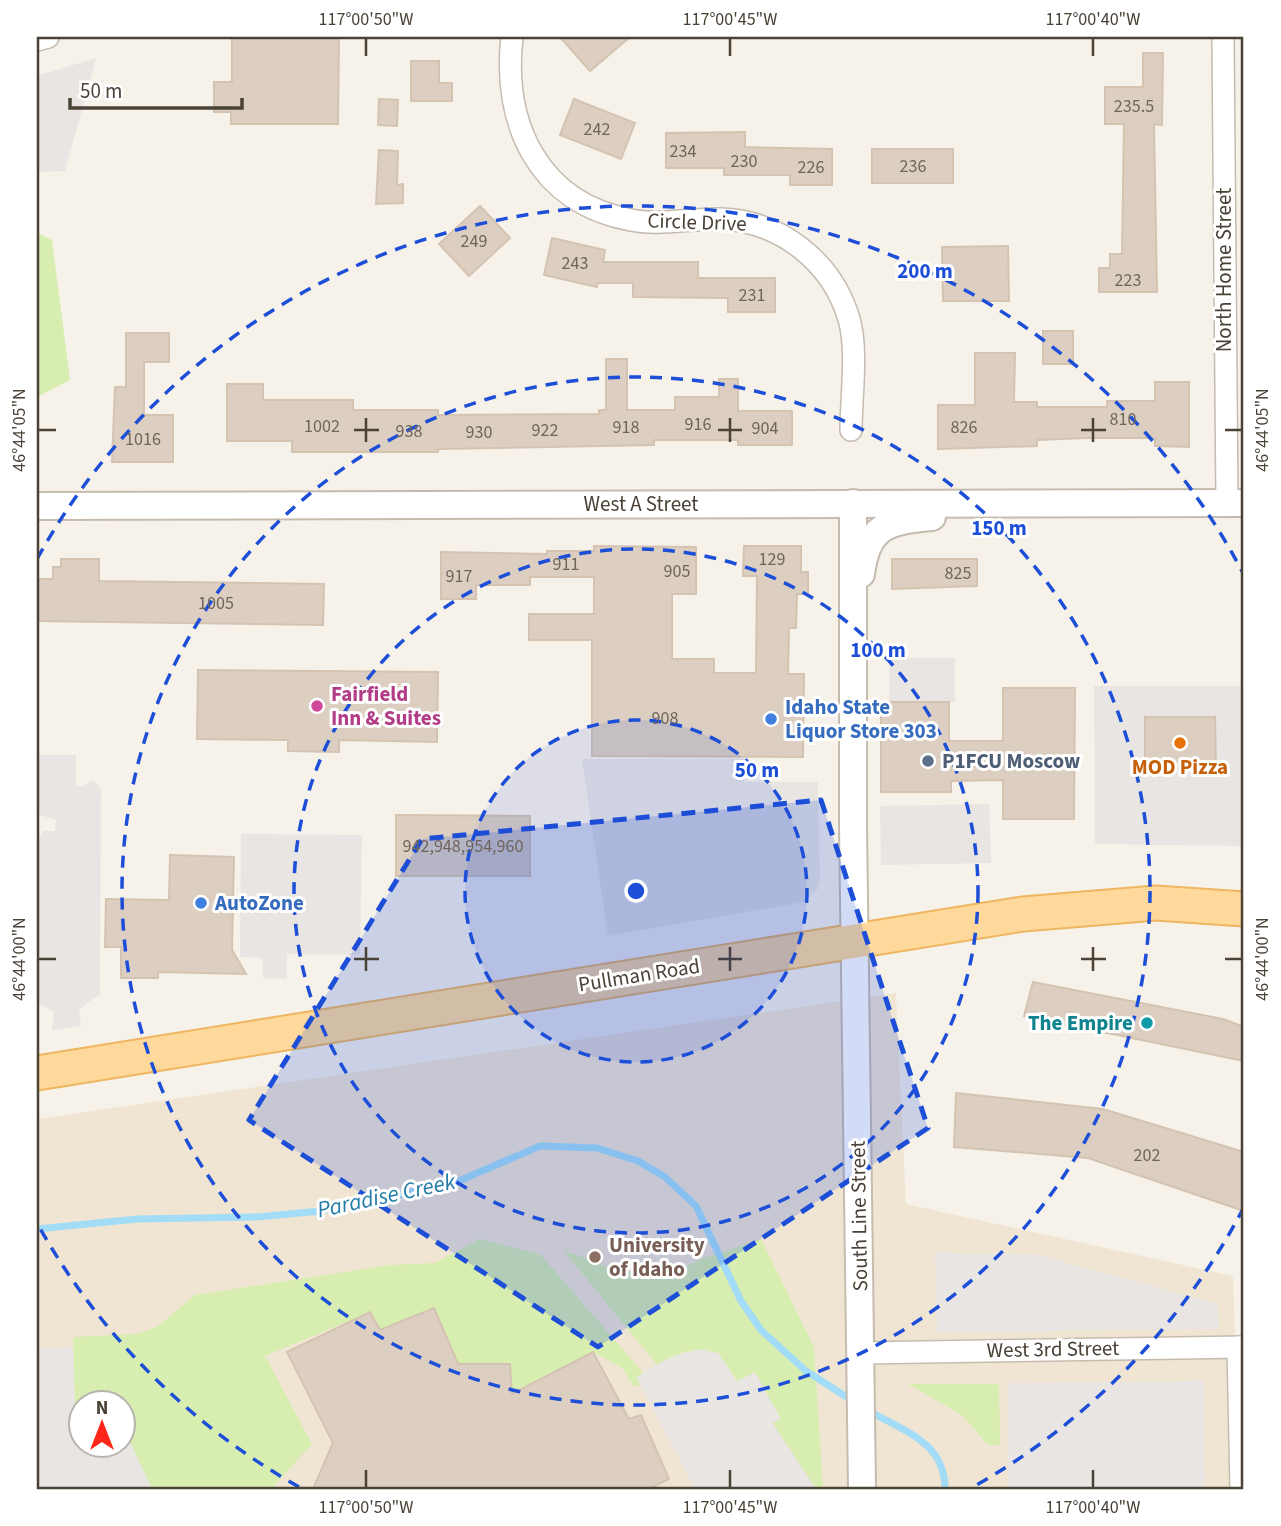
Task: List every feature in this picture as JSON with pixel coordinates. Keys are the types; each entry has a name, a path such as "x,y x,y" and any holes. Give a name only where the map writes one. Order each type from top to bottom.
{"main road":[{"name":"Pullman Road","path":"37,1073 651,972 1050,912 1156,903 1244,909"}],"street":[{"path":"37,40 48,37"},
{"name":"Circle Drive","path":"512,37 511,88 518,128 539,168 578,199 632,220 723,219 764,225 782,235 821,265 850,321 850,430"},
{"name":"North Home Street","path":"1223,37 1235,503"},
{"path":"853,503 854,637"},
{"name":"West A Street","path":"37,506 1235,503"},
{"path":"854,637 863,552 878,528 901,520 1075,504"},
{"name":"South Line Street","path":"854,637 852,792 862,1489"},
{"path":"1241,1347 1241,1489"},
{"name":"West 3rd Street","path":"861,1364 1241,1347"}],"highlighted area":[{"path":"821,800 928,1128 598,1347 249,1120 422,839"}],"shaded area":[{"path":"96,58 65,171 37,172 37,76"},
{"path":"889,658 955,658 955,702 889,702"},
{"path":"1094,686 1244,686 1244,846 1095,844","holes":["1145,717 1215,717 1216,768 1145,769"]},
{"path":"37,755 76,755 76,785 81,787 93,780 101,788 100,994 79,1009 81,1026 52,1031 54,1012 38,1003 39,838 44,831 55,831 56,820 37,814"},
{"path":"582,759 744,759 744,782 818,782 820,879 817,890 803,902 608,936"},
{"path":"989,804 991,863 881,865 880,806"},
{"path":"241,834 362,835 360,955 287,954 287,979 263,978 263,958 240,957"},
{"name":"University of Idaho","path":"896,993 906,1204 1233,1276 1240,1489 37,1489 37,1119"},
{"path":"935,1253 1034,1254 1218,1304 1219,1329 937,1332"},
{"path":"73,1347 74,1390 66,1390 66,1460 136,1460 136,1455 152,1489 37,1489 37,1348"},
{"path":"700,1349 718,1353 737,1381 755,1372 781,1419 772,1423 816,1489 695,1489 636,1377 671,1357"},
{"path":"1204,1381 1205,1489 1008,1489 1008,1383"}],"green space":[{"path":"37,233 52,240 70,380 37,397"},
{"path":"480,1239 541,1255 650,1381 634,1387 622,1368 593,1352 512,1394 510,1364 458,1364 434,1308 379,1330 370,1312 265,1356 312,1444 271,1489 152,1489 136,1455 136,1390 74,1390 73,1337 137,1334 158,1326 195,1295 390,1265 435,1263"},
{"path":"761,1239 814,1347 823,1489 816,1489 772,1422 781,1419 737,1381 718,1353 686,1351 657,1365 563,1250 608,1267 663,1279 699,1260"},
{"path":"908,1384 999,1384 1000,1445 988,1445 963,1416"}],"building":[{"path":"232,37 339,37 338,124 231,124 231,112 214,112 214,82 232,82"},
{"path":"560,37 630,37 590,71"},
{"path":"1143,53 1163,53 1162,125 1154,124 1157,292 1099,292 1099,268 1110,268 1110,254 1122,254 1124,124 1105,124 1105,87 1143,87"},
{"path":"411,61 439,61 439,83 452,83 452,101 411,101"},
{"path":"379,99 398,100 397,126 378,125"},
{"path":"574,99 635,123 621,159 560,135"},
{"path":"745,132 745,147 832,149 832,185 790,185 790,175 724,175 724,168 666,168 666,133"},
{"path":"872,149 953,149 953,183 872,183"},
{"path":"379,150 398,151 397,185 403,184 403,203 376,204"},
{"path":"480,206 510,238 469,276 439,244"},
{"path":"552,238 605,250 603,262 698,262 698,278 775,278 775,312 728,312 728,298 633,297 633,283 598,283 597,287 544,275"},
{"path":"1008,246 1009,301 943,301 942,247"},
{"path":"1043,331 1073,331 1073,364 1043,364"},
{"path":"126,333 169,333 169,362 144,362 144,415 173,415 173,462 112,462 115,387 126,387"},
{"path":"975,353 1015,353 1014,402 1037,402 1037,407 1107,407 1107,401 1155,401 1155,382 1189,382 1189,447 1155,446 1155,438 1087,438 1037,440 1037,446 938,449 938,405 975,405"},
{"path":"606,359 627,359 627,410 675,410 675,397 719,397 719,379 738,379 738,411 792,411 792,445 738,445 738,440 654,440 654,445 438,449 438,452 292,452 292,441 227,441 227,384 263,384 263,400 353,400 353,410 438,410 438,415 599,414 599,410 606,410"},
{"path":"594,546 696,547 696,594 672,594 672,659 714,659 714,673 756,673 757,576 743,576 744,546 801,546 801,572 808,572 808,594 797,594 796,628 789,628 788,674 804,674 803,757 592,756 592,640 529,640 529,614 594,614 594,577 530,577 530,585 476,585 476,599 441,599 441,552 547,554 547,551 594,551"},
{"path":"61,559 99,559 99,581 324,584 323,625 37,621 37,579 53,579 53,567 61,567"},
{"path":"892,559 977,559 977,586 892,589"},
{"name":"Fairfield Inn & Suites","path":"198,670 438,672 437,742 339,740 339,752 288,751 288,740 197,739"},
{"path":"1003,688 1075,688 1074,819 1003,819 1003,780 951,781 951,792 881,792 881,702 949,702 949,741 1003,741"},
{"name":"MOD Pizza","path":"1145,717 1215,717 1216,768 1145,769"},
{"path":"396,815 530,816 530,876 396,876"},
{"name":"AutoZone","path":"170,855 234,857 232,950 246,974 158,972 158,978 121,978 121,947 105,947 106,899 169,900"},
{"name":"The Empire","path":"1033,982 1223,1019 1244,1027 1244,1061 1024,1016"},
{"path":"956,1093 1103,1109 1244,1152 1244,1211 1088,1158 954,1147"},
{"path":"434,1308 458,1364 510,1364 512,1394 593,1352 629,1419 641,1415 669,1479 649,1489 313,1489 333,1443 287,1352 370,1312 380,1330"}],"waterway":[{"name":"Paradise Creek","path":"37,1229 137,1219 257,1217 321,1211 454,1183 540,1146 597,1148 638,1161 665,1177 696,1206 741,1301 761,1330 806,1371 856,1403"},
{"name":"Paradise Creek","path":"866,1409 919,1439 929,1448 938,1459 945,1489"}],"place":[{"name":"Fairfield Inn & Suites","path":"317,706"},
{"name":"Idaho State Liquor Store 303","path":"771,719"},
{"name":"MOD Pizza","path":"1180,743"},
{"name":"P1FCU Moscow","path":"928,761"},
{"name":"AutoZone","path":"201,903"},
{"name":"The Empire","path":"1147,1023"},
{"name":"University of Idaho","path":"595,1257"}]}
